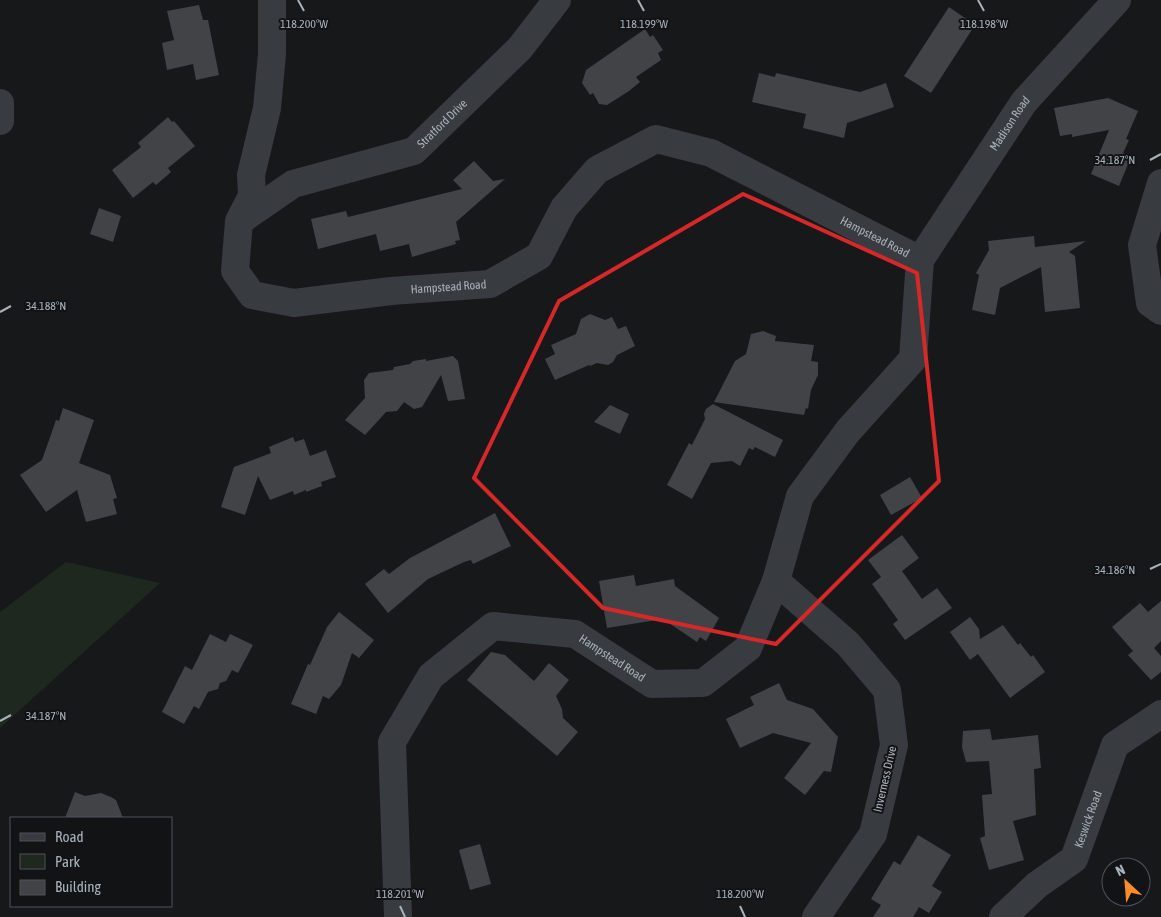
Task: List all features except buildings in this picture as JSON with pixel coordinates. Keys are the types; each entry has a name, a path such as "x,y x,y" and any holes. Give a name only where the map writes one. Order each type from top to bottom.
{"street":[{"name":"Hampstead Road","path":"272,0 272,54 267,108 251,175 252,196 239,221 235,271 252,294 294,303 391,291 490,284 539,256 564,208 597,170 656,140 711,153 920,260 913,359 848,431 800,496 776,581 748,648 702,683 652,684 575,634 493,626 431,676 392,742 398,917"},
{"name":"Stratford Drive","path":"239,221 293,184 414,151 520,48 557,0"},
{"name":"Madison Road","path":"920,260 1024,102 1117,0"},
{"path":"0,103 0,121"},
{"path":"1161,183 1142,245 1150,303 1161,310"},
{"name":"Inverness Drive","path":"776,581 848,644 887,690 894,745 873,834 816,917"},
{"name":"Keswick Road","path":"1003,917 1037,885 1074,859 1115,745 1161,714"}],"highlighted area":[{"path":"743,194 917,273 939,481 776,644 603,608 474,478 559,301"}],"green space":[{"path":"66,562 160,583 0,728 0,612"}]}
